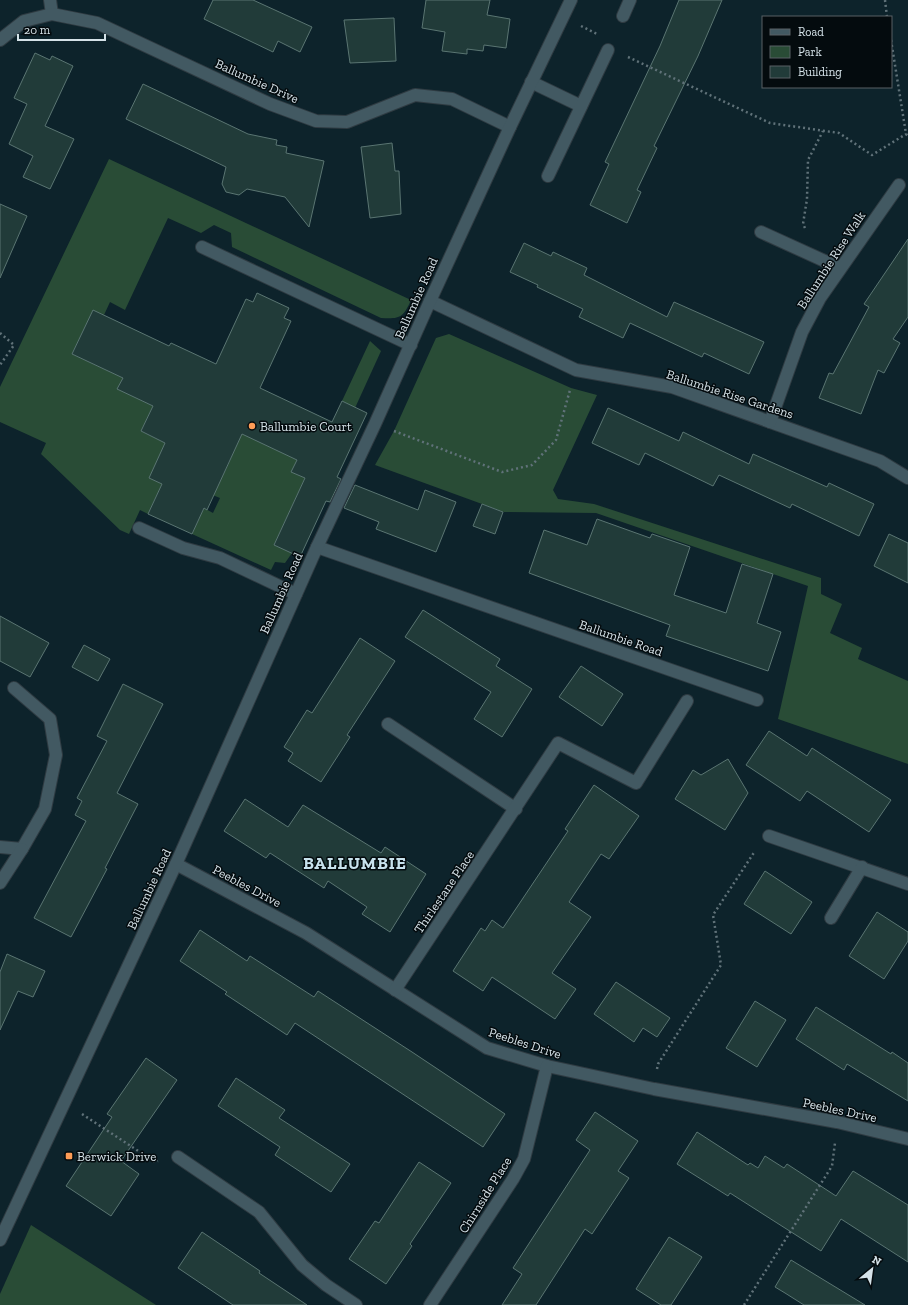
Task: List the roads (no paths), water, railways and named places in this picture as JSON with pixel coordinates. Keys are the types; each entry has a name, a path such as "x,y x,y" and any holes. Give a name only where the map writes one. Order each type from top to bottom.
{"street":[{"path":"50,0 52,14"},
{"name":"Ballumbie Road","path":"0,1240 176,864 317,547 375,424 510,127 571,0"},
{"path":"622,16 630,0"},
{"name":"Ballumbie Drive","path":"0,40 24,21 52,14 97,23 270,104 316,121 347,122 415,95 452,100 510,127"},
{"path":"548,176 608,50"},
{"path":"531,82 581,106"},
{"name":"Ballumbie Rise Walk","path":"770,422 802,332 820,298 899,185"},
{"path":"761,232 840,268"},
{"path":"202,247 411,345"},
{"name":"Ballumbie Rise Gardens","path":"430,301 576,370 672,387 880,461 908,478"},
{"path":"139,528 183,548 220,558 296,594"},
{"name":"Ballumbie Road","path":"317,547 757,700"},
{"path":"0,883 45,809 56,756 50,719 14,688"},
{"name":"Thirlestane Place","path":"395,990 516,809 558,743 636,783 687,701"},
{"path":"388,724 516,809"},
{"path":"769,836 908,884"},
{"path":"0,848 22,849"},
{"name":"Peebles Drive","path":"176,864 306,933 487,1048 547,1066 654,1089 837,1122 908,1139"},
{"path":"831,918 862,867"},
{"name":"Chirnside Place","path":"430,1305 513,1179 524,1159 547,1066"},
{"path":"178,1156 259,1212 302,1264 326,1285 356,1305"}],"place":[{"name":"Ballumbie Court","path":"252,426"},
{"name":"Berwick Drive","path":"69,1156"}],"district":[{"name":"BALLUMBIE","path":"355,863"}]}
